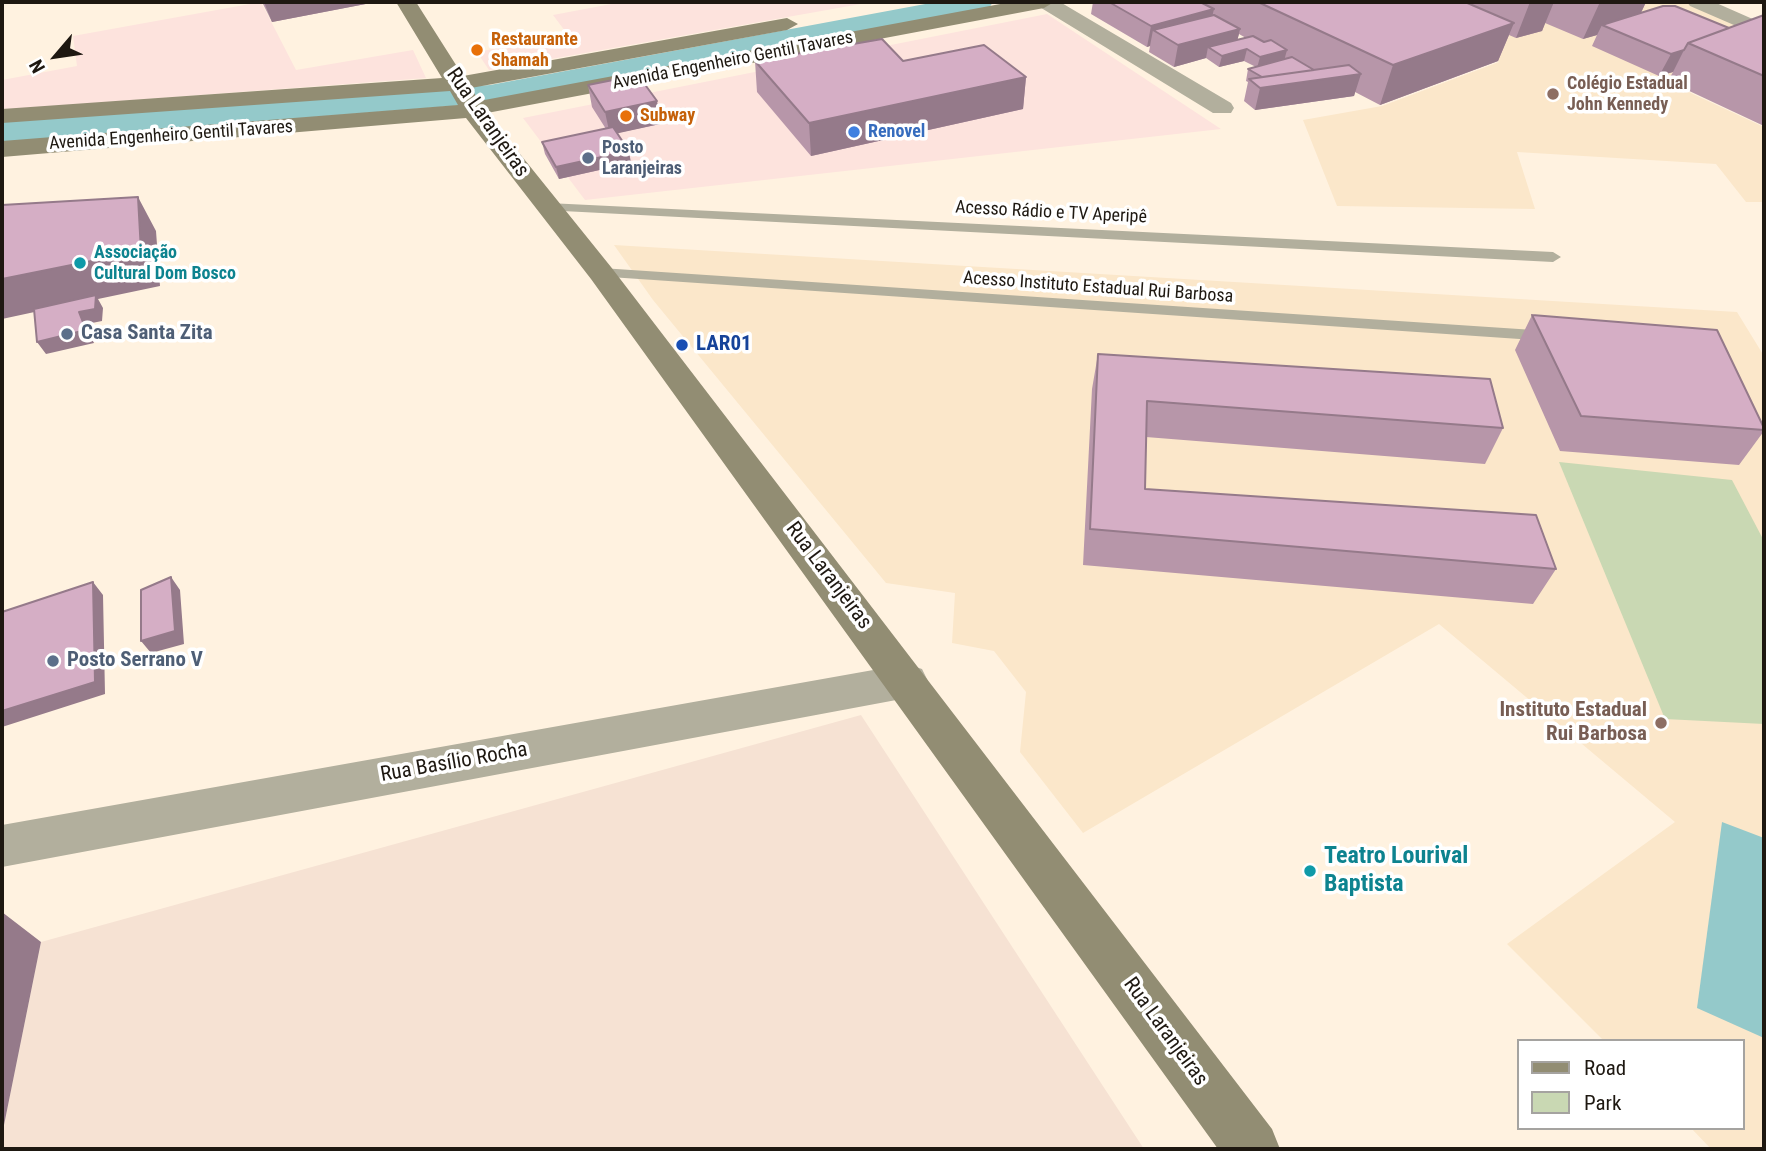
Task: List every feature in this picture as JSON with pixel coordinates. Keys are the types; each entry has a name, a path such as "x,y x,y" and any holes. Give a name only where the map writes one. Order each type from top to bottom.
{"main road":[{"name":"Avenida Engenheiro Gentil Tavares","path":"2,149 465,96 1045,2"},
{"name":"Rua Laranjeiras","path":"411,3 465,96 907,681 1252,1149"},
{"name":"Avenida Engenheiro Gentil Tavares","path":"2,117 465,96 815,19"}],"street":[{"path":"1045,2 1222,108"},
{"path":"1697,2 1764,32"},
{"name":"Rua Basílio Rocha","path":"2,846 907,681"}],"lane":[{"name":"Acesso Rádio e TV Aperipê","path":"548,207 1553,257"},
{"name":"Acesso Instituto Estadual Rui Barbosa","path":"601,273 1566,337"}],"shaded area":[{"path":"261,2 296,70 413,50 426,78 2,110 2,80 77,66 73,36"},
{"path":"622,2 872,2 489,70 477,52 568,35 553,15"},
{"name":"Colégio Estadual John Kennedy","path":"1373,2 1685,2 1764,38 1764,43 1665,81 1764,127 1764,202 1746,202 1716,164 1517,152 1535,209 1337,206 1303,120 1382,106 1499,62"},
{"path":"1047,14 1221,129 585,200 523,118"},
{"name":"Instituto Estadual Rui Barbosa","path":"614,245 1737,312 1764,356 1764,1149 1711,1149 1693,1130 1745,1130 1745,1039 1602,1039 1507,944 1675,822 1439,624 1083,833 1020,752 1026,692 994,651 952,643 955,593 886,583 653,300"},
{"path":"861,715 1144,1149 2,1149 2,1135 41,942"}],"green space":[{"path":"1559,462 1732,480 1764,541 1764,724 1665,719"}],"water":[{"path":"1722,822 1764,838 1764,1038 1697,1008"}],"building":[{"path":"1109,2 1200,2 1214,9 1151,26"},
{"path":"1258,2 1465,2 1514,23 1393,65"},
{"path":"1663,6 1675,6 1729,28 1688,43 1684,50 1671,54 1602,25"},
{"path":"1214,15 1240,29 1178,45 1153,30"},
{"path":"1764,15 1764,76 1688,43"},
{"path":"1253,36 1264,42 1271,40 1287,50 1260,57 1247,49 1222,56 1208,47"},
{"path":"882,39 903,61 984,45 1026,77 809,123 755,61"},
{"path":"1292,57 1314,70 1262,77 1248,69"},
{"path":"1349,65 1361,74 1260,88 1249,79"},
{"path":"638,75 657,101 605,112 588,85"},
{"path":"613,127 629,151 556,167 542,142"},
{"path":"138,197 141,251 2,279 2,205"},
{"path":"96,295 95,309 79,312 86,330 37,342 34,309"},
{"path":"1532,315 1717,330 1764,430 1581,416"},
{"path":"1098,354 1490,379 1503,428 1147,401 1145,489 1536,515 1556,569 1090,529"},
{"path":"171,577 175,631 141,641 141,590"},
{"name":"Posto Serrano V","path":"93,582 95,682 2,711 2,612"}],"waterway":[{"path":"2,132 490,94 979,2"}],"place":[{"name":"Restaurante Shamah","path":"477,50"},
{"name":"Colégio Estadual John Kennedy","path":"1553,94"},
{"name":"Subway","path":"626,116"},
{"name":"Renovel","path":"854,132"},
{"name":"Posto Laranjeiras","path":"588,158"},
{"name":"Associação Cultural Dom Bosco","path":"80,263"},
{"name":"Casa Santa Zita","path":"67,334"},
{"name":"LAR01","path":"682,345"},
{"name":"Posto Serrano V","path":"53,661"},
{"name":"Instituto Estadual Rui Barbosa","path":"1661,723"},
{"name":"Teatro Lourival Baptista","path":"1310,871"}]}
